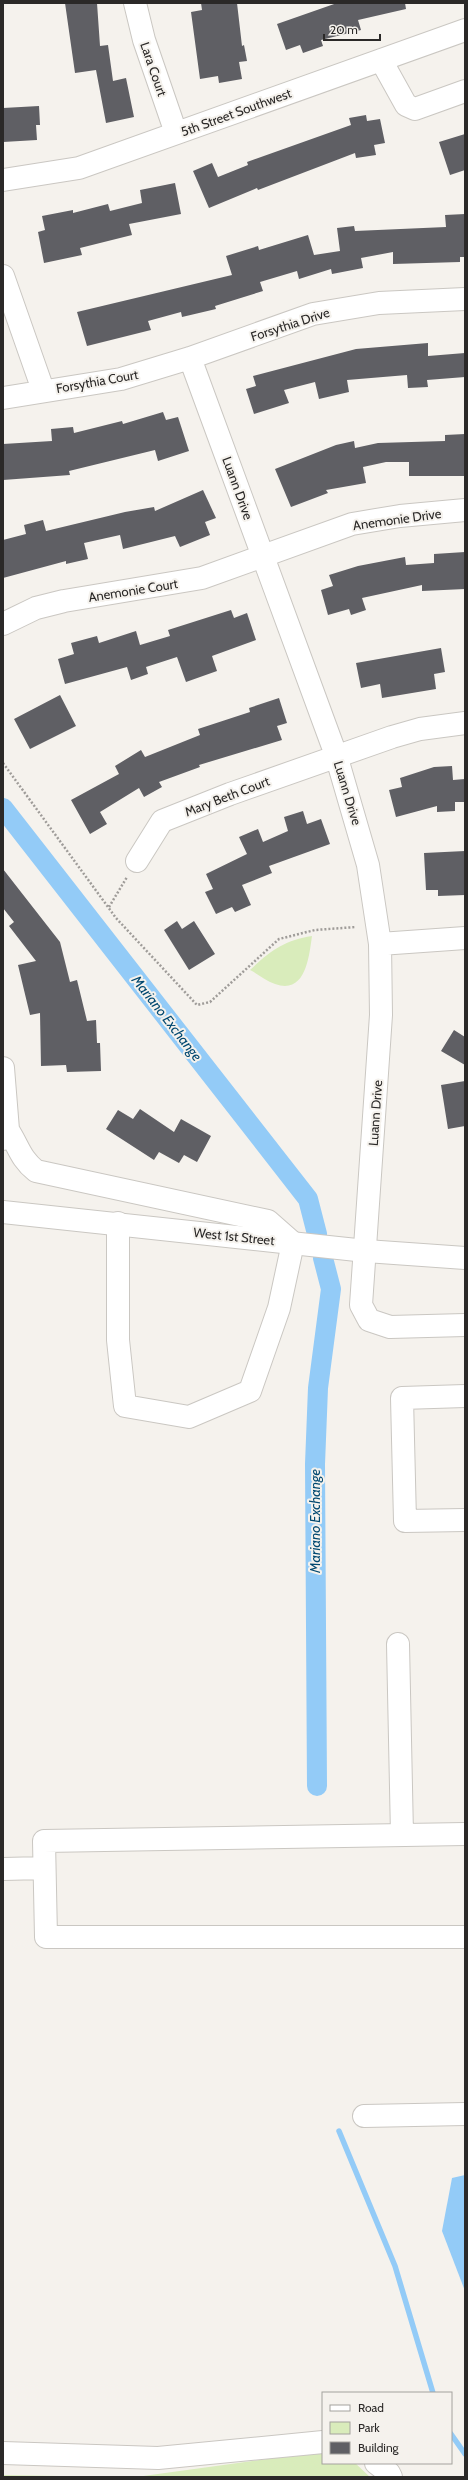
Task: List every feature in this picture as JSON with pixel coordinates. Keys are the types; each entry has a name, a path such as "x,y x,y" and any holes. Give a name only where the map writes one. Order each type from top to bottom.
{"street":[{"name":"Lara Court","path":"134,3 144,40 176,133"},
{"name":"5th Street Southwest","path":"3,180 80,168 465,30"},
{"path":"381,60 406,105 416,109 465,91"},
{"path":"3,276 43,390"},
{"name":"Forsythia Drive","path":"190,358 313,314 379,303 465,298"},
{"name":"Forsythia Court","path":"3,398 43,390 121,379 190,358"},
{"name":"Luann Drive","path":"190,358 336,755 368,866 380,944 381,1015 366,1251 361,1305 369,1320 390,1327 465,1325"},
{"name":"Anemonie Drive","path":"264,557 352,524 400,516 465,510"},
{"name":"Anemonie Court","path":"3,624 36,608 64,600 202,578 264,557"},
{"name":"Mary Beth Court","path":"137,861 162,821 336,755 420,729 465,723"},
{"path":"380,944 465,938"},
{"path":"3,1068 6,1134 16,1143 24,1161 36,1171 268,1221 293,1243 279,1308 250,1391 189,1417 124,1406 118,1340 118,1223"},
{"name":"West 1st Street","path":"3,1212 118,1223 366,1251 465,1258"},
{"path":"465,1396 402,1398 405,1521 465,1520"},
{"path":"398,1644 402,1835"},
{"path":"465,1834 44,1841 46,1938 465,1937"},
{"path":"3,1869 44,1868"},
{"path":"364,2116 465,2114"},
{"path":"3,2453 158,2458 322,2442"},
{"path":"377,2464 389,2473 391,2477"}],"path":[{"path":"3,763 116,918 197,1005 210,1002 279,940 315,930 356,927"},
{"path":"109,908 137,861"}],"green space":[{"path":"312,936 304,972 300,979 293,984 285,986 275,984 250,970 278,947 294,940"},
{"path":"311,2453 322,2454 322,2464 356,2464 370,2477 136,2477"},
{"path":"3,2475 118,2477 3,2477"}],"water":[{"path":"465,2175 465,2291 442,2231 452,2178"}],"building":[{"path":"65,3 97,3 100,46 108,45 113,81 126,78 134,117 106,123 96,70 75,73"},
{"path":"201,3 237,3 242,46 244,45 247,61 239,62 242,79 219,83 218,76 200,79 191,12 202,10"},
{"path":"337,3 405,3 406,9 358,20 361,30 321,40 323,46 303,53 300,45 286,50 277,24"},
{"path":"39,106 40,125 36,125 37,140 3,142 3,108"},
{"path":"366,115 367,121 380,119 385,143 374,145 376,155 356,158 355,153 258,190 257,188 209,208 193,171 212,163 218,177 248,165 247,162 351,125 349,118"},
{"path":"465,134 465,170 450,175 439,142"},
{"path":"175,183 181,214 129,224 132,235 80,248 82,255 44,263 38,232 45,230 42,216 73,210 73,213 108,204 110,211 142,203 140,190"},
{"path":"465,214 465,257 460,257 460,262 393,264 393,252 361,258 363,268 332,274 331,269 299,279 297,271 260,282 263,291 215,306 216,309 182,317 181,312 148,321 151,330 87,346 77,312 232,275 226,256 258,246 259,250 308,235 314,255 340,251 337,228 354,226 355,231 446,227 445,215"},
{"path":"428,343 428,356 465,353 465,377 427,380 428,387 408,388 407,375 347,380 349,392 319,399 315,382 284,390 289,403 254,414 246,389 256,386 253,376 356,349"},
{"path":"163,412 166,420 178,417 189,451 158,461 155,450 69,471 70,475 3,480 3,444 52,441 51,429 73,427 74,433 122,421 123,424"},
{"path":"465,434 465,476 409,476 409,462 386,462 363,467 366,483 326,490 328,493 291,507 275,469 336,445 354,441 355,448 378,443 445,441 445,435"},
{"path":"203,490 216,518 205,522 210,535 180,547 175,536 123,549 120,535 84,543 88,559 66,564 66,561 3,578 3,540 26,534 24,525 43,520 46,531 125,512 154,507 155,511"},
{"path":"465,552 465,589 422,591 422,585 362,598 366,610 351,615 349,609 328,615 321,590 333,586 329,575 358,566 405,557 406,565 434,563 434,554"},
{"path":"231,610 234,618 247,613 256,640 212,656 217,671 186,682 177,657 146,667 148,674 131,680 127,667 65,684 58,659 74,654 71,643 97,636 99,643 136,631 140,645 170,636 168,630"},
{"path":"441,648 445,672 434,674 436,689 382,698 380,684 361,688 356,663"},
{"path":"60,695 76,726 30,749 14,719"},
{"path":"279,698 287,723 277,726 282,740 199,765 200,767 159,782 162,787 144,797 139,788 100,812 107,824 90,834 71,800 119,774 115,766 141,750 145,757 200,735 198,729 250,712 249,708"},
{"path":"452,766 453,780 465,779 465,802 455,802 455,811 437,812 437,806 396,817 389,790 402,787 400,778 434,767"},
{"path":"303,811 307,824 321,819 330,844 269,866 272,873 242,885 251,905 235,912 232,907 216,914 205,892 213,889 206,874 247,854 239,837 258,829 263,842 288,831 284,817"},
{"path":"465,851 465,895 438,896 438,890 426,890 424,853"},
{"path":"3,869 60,942 70,982 77,980 87,1021 96,1020 97,1043 100,1043 101,1071 67,1072 66,1065 41,1066 40,1013 30,1015 18,965 36,961 9,926 14,922 3,908"},
{"path":"177,921 182,929 194,921 215,954 189,970 164,930"},
{"path":"454,1030 465,1037 465,1065 441,1051"},
{"path":"465,1081 465,1126 448,1129 441,1085"},
{"path":"140,1109 174,1132 181,1119 211,1136 197,1162 184,1155 179,1163 159,1152 154,1160 106,1129 118,1110 133,1119"}],"waterway":[{"name":"Mariano Exchange","path":"3,808 308,1199 317,1234"},
{"name":"Mariano Exchange","path":"317,1786 315,1464 318,1388 331,1289 323,1258"},
{"path":"339,2131 395,2266 433,2392"},
{"path":"452,2435 465,2454"}]}
